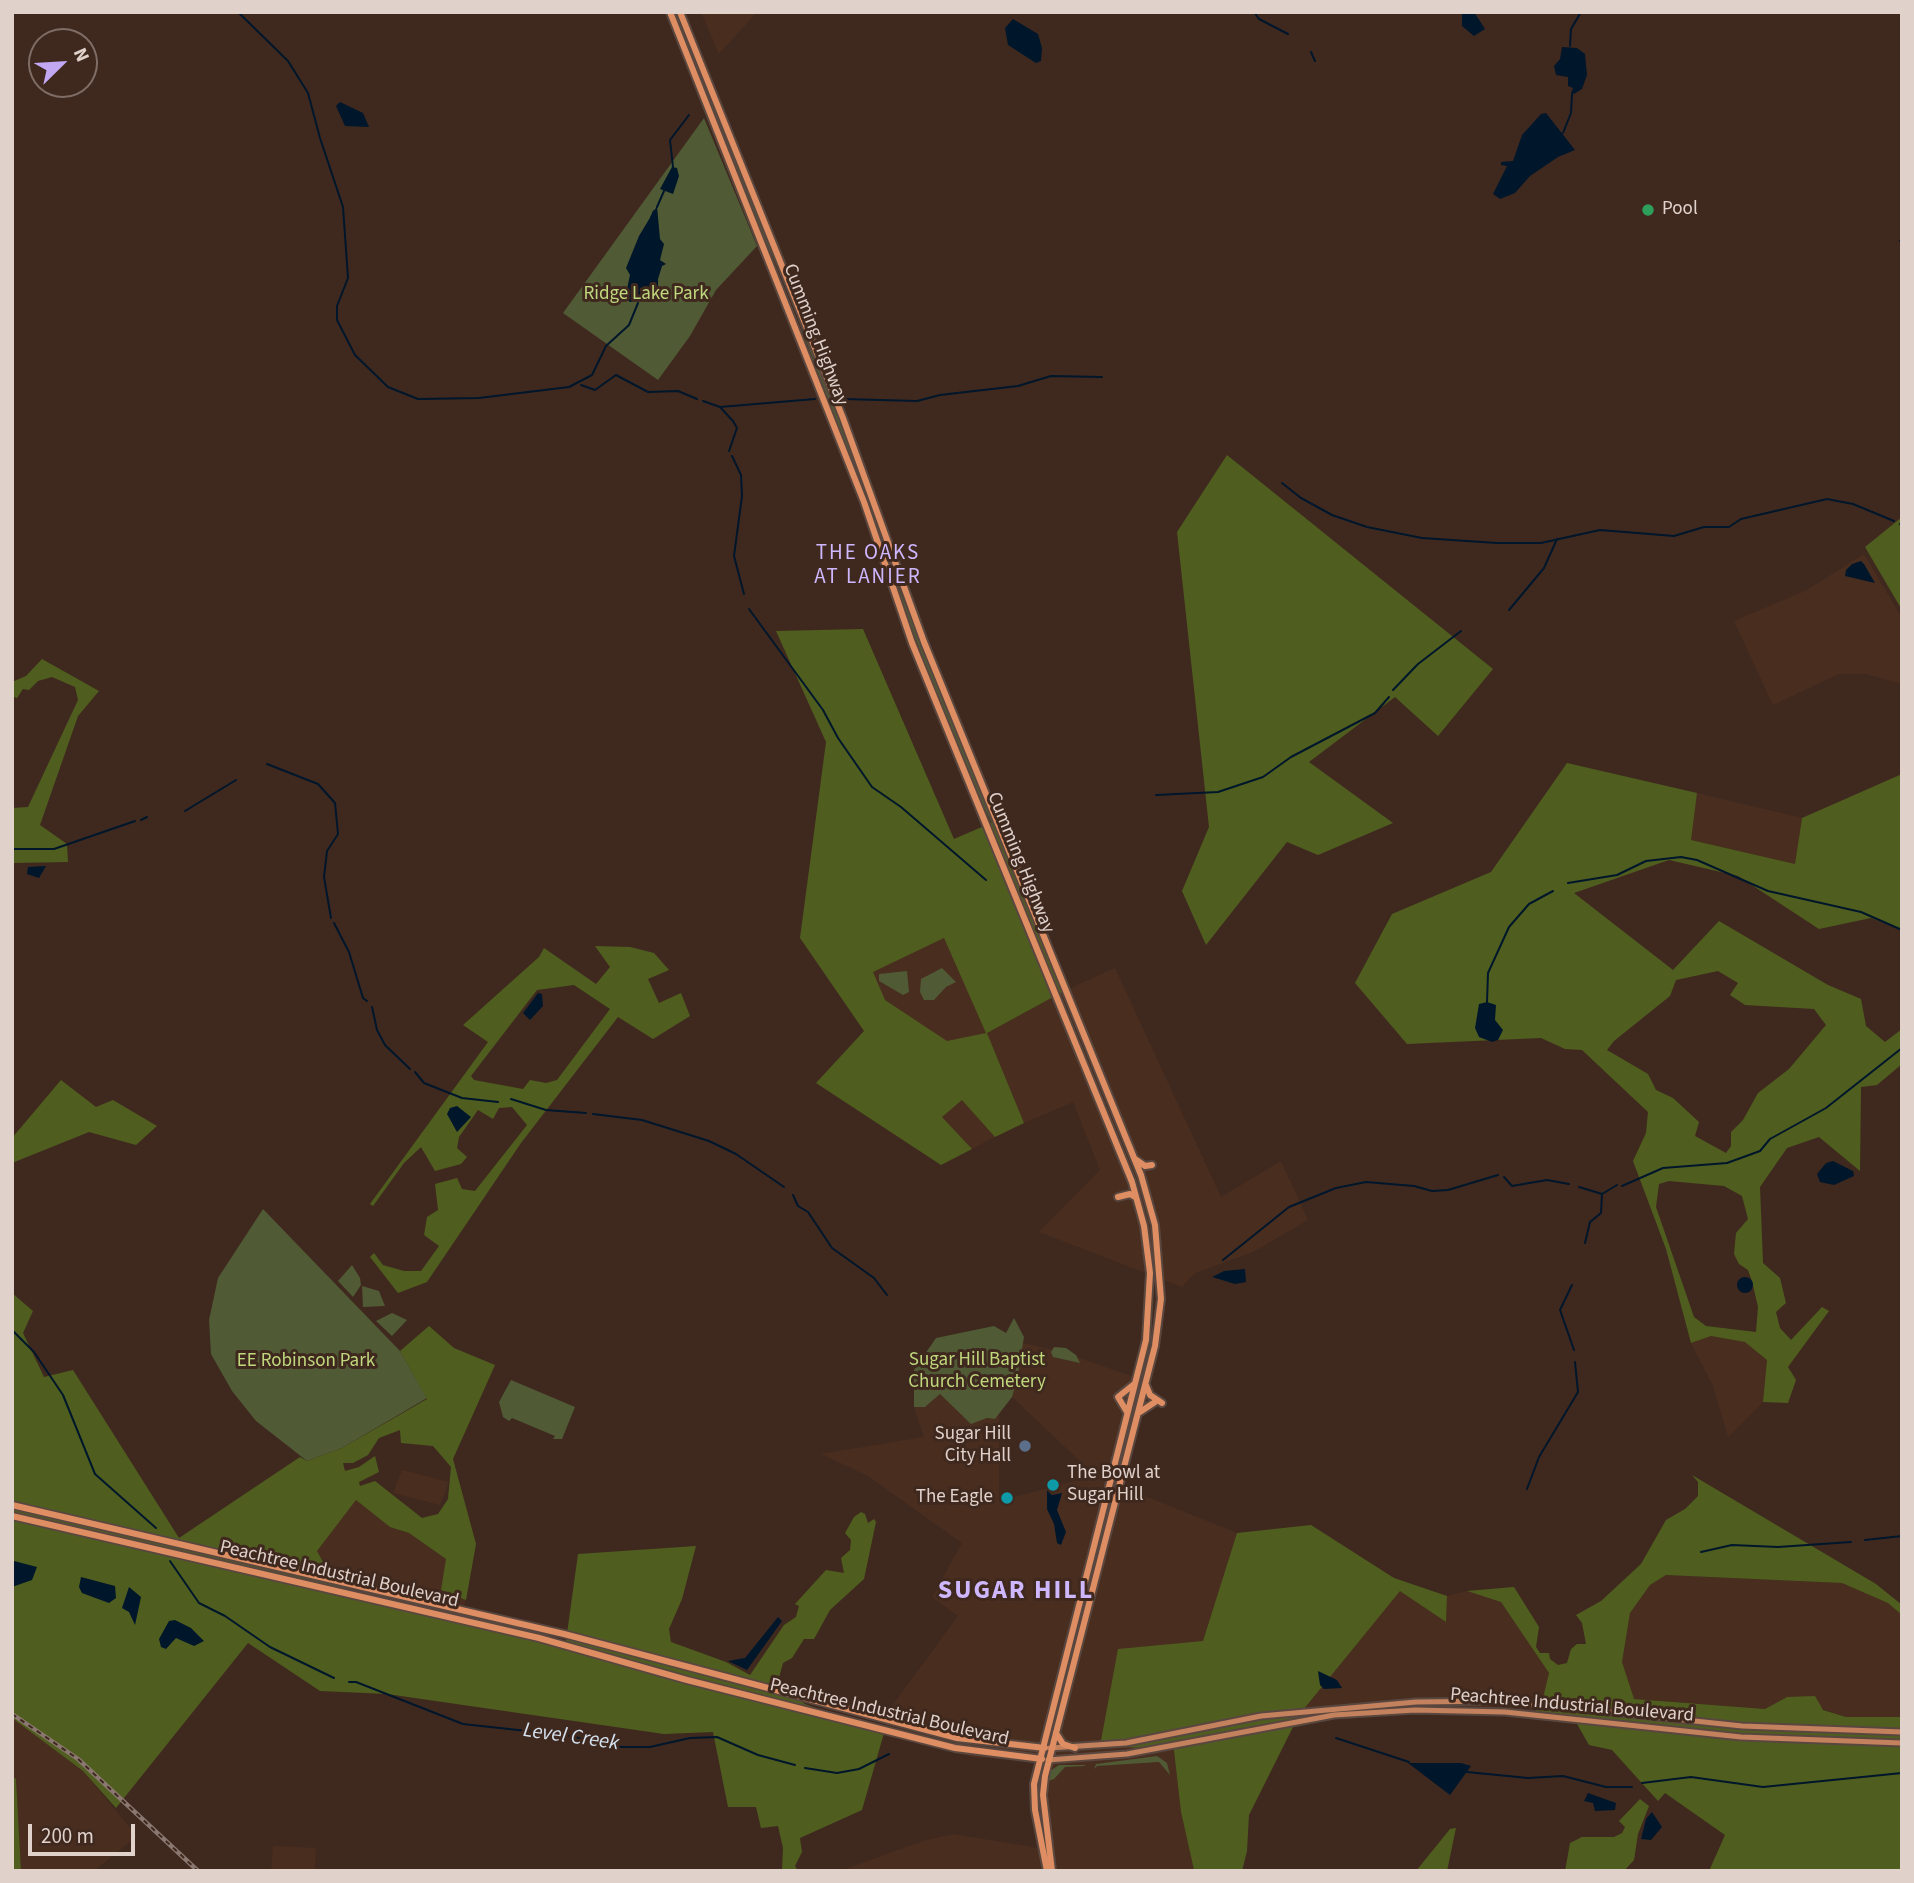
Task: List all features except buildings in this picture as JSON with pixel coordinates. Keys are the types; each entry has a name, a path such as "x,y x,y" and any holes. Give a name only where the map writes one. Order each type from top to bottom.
{"highway":[{"name":"Cumming Highway","path":"670,12 860,490 912,643 1102,1105 1137,1198 1148,1251 1150,1306 1146,1340 1035,1777 1035,1810 1049,1870"},
{"name":"Cumming Highway","path":"680,12 843,418 924,642 1150,1202 1159,1246 1159,1321 1137,1417 1055,1730"},
{"path":"1134,1157 1145,1166 1152,1166"},
{"path":"1118,1197 1130,1194 1137,1198"},
{"path":"1127,1414 1118,1397 1135,1384"},
{"path":"1137,1417 1147,1405 1158,1403 1149,1395 1145,1384"},
{"name":"Peachtree Industrial Boulevard","path":"12,1505 564,1634 957,1738 1050,1748"},
{"name":"Peachtree Industrial Boulevard","path":"12,1516 539,1637 781,1705 955,1748 1007,1757 1048,1760"},
{"path":"1055,1730 1063,1744 1075,1748"},
{"path":"1049,1870 1042,1795 1055,1730"},
{"path":"1007,1757 1030,1766 1035,1777"}],"main road":[{"name":"Peachtree Industrial Boulevard","path":"1050,1748 1126,1743 1261,1716 1416,1702 1505,1701 1742,1726 1902,1732"},
{"name":"Peachtree Industrial Boulevard","path":"1048,1760 1127,1754 1338,1715 1415,1710 1504,1712 1741,1737 1902,1743"}],"shaded area":[{"path":"701,12 757,12 719,54"},
{"path":"1864,554 1902,618 1902,684 1866,674 1839,674 1773,705 1734,621 1807,590"},
{"path":"1697,793 1802,818 1795,864 1690,840"},
{"path":"944,938 987,1033 948,1042 885,1000 872,972"},
{"path":"1115,968 1221,1197 1281,1161 1308,1220 1253,1252 1195,1273 1182,1287 1039,1232 1100,1170 1073,1102 1024,1123 987,1033 1066,990"},
{"path":"963,1099 995,1137 972,1149 942,1117"},
{"path":"1711,1336 1745,1341 1767,1360 1763,1402 1728,1437 1713,1386 1691,1343"},
{"path":"1023,1343 1062,1352 1146,1381 1115,1484 1237,1533 1203,1641 1143,1748 1173,1742 1181,1812 1194,1869 1200,1871 840,1871 923,1841 953,1834 1045,1849 1042,1810 1046,1757 976,1758 884,1733 892,1706 958,1616 932,1597 962,1543 868,1476 821,1454 924,1437 914,1407 925,1407 940,1394 987,1418 995,1419 999,1414 999,1501 1078,1480 1085,1466 1012,1397"},
{"path":"402,1470 449,1482 440,1505 393,1493"},
{"path":"356,1500 390,1527 409,1533 447,1560 441,1590 466,1600 458,1619 344,1597 317,1551"},
{"path":"1666,1575 1842,1583 1888,1603 1902,1615 1902,1717 1846,1717 1787,1697 1765,1709 1633,1699 1622,1662 1630,1613 1650,1585"},
{"path":"1400,1590 1446,1622 1447,1596 1467,1591 1501,1602 1549,1673 1543,1698 1532,1717 1385,1711 1337,1717 1299,1715"},
{"path":"12,1718 83,1771 137,1836 94,1871 21,1871 16,1779 12,1776"},
{"path":"273,1846 316,1848 315,1871 271,1871"}],"green space":[{"path":"679,26 721,119 790,295 749,205"},
{"name":"Ridge Lake Park","path":"704,118 757,246 716,290 690,336 658,380 563,313"},
{"path":"798,320 843,425 885,538 882,540"},
{"path":"1227,455 1493,669 1438,736 1395,697 1309,762 1393,823 1318,855 1287,842 1206,945 1182,891 1209,827 1177,532"},
{"path":"1902,517 1902,610 1865,547"},
{"path":"889,564 1006,852 966,770"},
{"path":"863,629 954,839 998,820 1066,990 987,1033 1024,1123 995,1137 962,1100 942,1117 972,1149 941,1165 816,1083 864,1031 800,938 826,742 776,631","holes":["944,938 986,1033 947,1041 885,1000 873,972"]},
{"path":"42,659 99,691 78,716 40,825 67,844 68,862 12,863 12,808 28,807 78,700 75,687 52,677 38,681 29,690 23,689 17,698 12,696 12,682 26,676"},
{"path":"1567,763 1697,793 1691,840 1795,864 1802,818 1902,774 1902,930 1871,918 1819,929 1738,876 1669,860 1574,893 1673,970 1719,921 1828,985 1861,999 1866,1026 1885,1042 1902,1029 1902,1064 1877,1085 1861,1087 1860,1171 1819,1137 1787,1148 1760,1187 1763,1263 1780,1278 1786,1303 1776,1312 1780,1328 1791,1340 1822,1307 1829,1311 1788,1367 1796,1380 1788,1403 1763,1402 1767,1360 1745,1342 1711,1336 1691,1343 1666,1249 1633,1161 1646,1133 1648,1112 1582,1050 1565,1049 1541,1038 1407,1044 1355,983 1392,914 1491,872","holes":["1718,971 1738,983 1730,995 1745,1005 1814,1009 1826,1025 1789,1069 1758,1093 1743,1120 1731,1132 1731,1146 1726,1153 1695,1136 1699,1122 1673,1098 1656,1090 1648,1074 1607,1050 1614,1041 1670,996 1676,980","1669,1181 1724,1186 1742,1196 1748,1219 1736,1233 1734,1254 1739,1264 1748,1270 1752,1281 1758,1307 1756,1332 1706,1326 1694,1317 1656,1207 1659,1184"]},
{"path":"595,946 630,947 654,953 669,970 648,979 659,1003 681,993 690,1016 653,1039 618,1017 521,1143 427,1282 398,1293 370,1257 374,1253 383,1265 404,1271 421,1271 439,1246 424,1235 427,1217 438,1210 435,1184 457,1178 462,1189 475,1191 527,1125 512,1107 499,1108 493,1119 478,1110 459,1137 457,1148 467,1157 461,1164 435,1171 421,1147 404,1163 373,1206 370,1204 488,1042 463,1025 539,957 544,948 596,984 610,967","holes":["574,985 610,1009 557,1080 546,1083 530,1080 523,1089 474,1080 471,1076 537,990"]},
{"path":"942,968 956,982 946,987 934,1000 924,1000 920,992 921,979"},
{"path":"907,971 909,992 903,995 879,981 879,974"},
{"path":"61,1080 96,1107 113,1100 157,1126 136,1145 89,1132 12,1163 12,1138"},
{"name":"EE Robinson Park","path":"263,1209 400,1351 427,1398 342,1448 307,1461 256,1421 232,1391 211,1354 209,1320 218,1278"},
{"path":"352,1265 361,1285 353,1297 338,1281"},
{"path":"362,1286 379,1291 385,1306 363,1307"},
{"path":"12,1293 33,1311 23,1333 44,1377 73,1370 179,1538 300,1457 307,1461 342,1448 427,1399 400,1351 429,1326 454,1348 495,1365 453,1459 476,1544 466,1600 441,1590 446,1559 409,1533 390,1527 356,1500 317,1551 328,1571 348,1576 345,1597 502,1628 565,1648 578,1554 696,1546 682,1599 669,1629 671,1642 726,1662 750,1675 784,1625 796,1617 799,1606 795,1604 826,1570 844,1573 841,1558 850,1550 851,1540 845,1533 854,1517 861,1512 865,1514 868,1523 874,1519 876,1522 864,1579 830,1610 814,1639 804,1639 792,1658 783,1663 777,1685 805,1704 884,1733 862,1810 800,1838 802,1852 795,1866 798,1871 782,1871 783,1848 778,1826 761,1828 756,1807 728,1807 713,1732 664,1734 387,1694 320,1691 248,1643 116,1808 83,1771 12,1718","holes":["400,1430 401,1443 433,1446 451,1467 448,1499 438,1514 422,1518 375,1481 360,1486 359,1482 379,1472 375,1456 359,1467 345,1471 343,1463 353,1463 368,1455 379,1438"]},
{"path":"392,1313 407,1320 392,1336 376,1321"},
{"name":"Sugar Hill Baptist Church Cemetery","path":"1014,1318 1024,1337 1017,1380 1012,1397 995,1419 987,1418 971,1424 940,1394 925,1407 914,1407 914,1370 936,1338 994,1326 1006,1333"},
{"path":"1054,1347 1066,1348 1076,1355 1080,1363 1053,1357 1051,1352"},
{"path":"511,1380 575,1407 562,1439 553,1439 555,1436 512,1418 509,1421 503,1417 499,1402"},
{"path":"1692,1475 1876,1584 1902,1605 1902,1615 1888,1603 1842,1583 1666,1575 1650,1585 1630,1613 1622,1662 1634,1699 1765,1709 1787,1697 1815,1696 1823,1710 1846,1717 1902,1717 1902,1871 1709,1871 1725,1835 1665,1793 1658,1801 1612,1750 1589,1745 1572,1715 1532,1717 1543,1698 1549,1673 1501,1602 1467,1591 1514,1587 1539,1627 1536,1647 1540,1653 1549,1653 1550,1659 1558,1665 1567,1663 1571,1649 1577,1644 1586,1644 1582,1623 1576,1615 1601,1601 1641,1564 1666,1520 1685,1509 1698,1496 1698,1482"},
{"path":"1311,1525 1394,1578 1447,1596 1446,1622 1400,1591 1299,1715 1249,1815 1247,1851 1242,1871 1194,1870 1181,1812 1173,1742 1143,1748 1100,1746 1118,1649 1203,1641 1237,1533"},
{"path":"1157,1756 1167,1763 1170,1775 1159,1762 1097,1766 1094,1769 1096,1764"},
{"path":"1059,1765 1084,1765 1089,1769 1085,1766 1065,1767 1054,1779 1048,1781 1050,1771"},
{"path":"12,1776 16,1779 21,1871 12,1871"},
{"path":"1640,1799 1649,1806 1638,1834 1634,1860 1624,1871 1565,1871 1570,1843 1582,1837 1614,1837 1622,1833 1625,1827 1619,1821"},
{"path":"1456,1828 1447,1871 1416,1871 1450,1829"}],"water":[{"path":"1474,12 1485,29 1474,36 1462,26 1462,13"},
{"path":"1013,19 1038,34 1042,48 1041,61 1036,63 1008,45 1005,28"},
{"path":"1562,47 1577,48 1585,54 1587,75 1582,89 1574,94 1571,93 1573,88 1568,86 1568,77 1556,75 1554,66 1560,59"},
{"path":"340,102 363,113 369,127 345,126 336,106"},
{"path":"1546,113 1575,150 1558,157 1530,176 1515,193 1500,199 1493,194 1507,166 1501,165 1501,162 1513,161 1522,135 1541,114"},
{"path":"672,167 677,168 679,176 673,194 660,189"},
{"path":"657,206 660,239 664,244 660,260 666,264 662,266 658,279 658,297 630,302 625,298 630,275 626,268 639,236"},
{"path":"1861,561 1875,583 1845,576 1846,570 1852,564"},
{"path":"46,866 39,878 27,874 28,867"},
{"path":"538,993 542,994 543,1006 530,1020 523,1013"},
{"path":"1487,1002 1496,1005 1495,1020 1503,1030 1498,1040 1492,1042 1479,1037 1475,1028 1479,1004"},
{"path":"457,1106 471,1117 457,1132 447,1114 450,1108"},
{"path":"1833,1161 1853,1171 1854,1176 1834,1185 1820,1182 1817,1174 1826,1163"},
{"path":"1245,1269 1246,1282 1235,1284 1212,1277 1224,1271"},
{"path":"1745,1277 1751,1279 1751,1291 1745,1293 1739,1291 1737,1285 1739,1279"},
{"path":"1047,1490 1052,1495 1062,1493 1057,1510 1066,1532 1061,1545 1057,1543 1054,1524 1047,1509"},
{"path":"14,1561 37,1567 32,1580 12,1587"},
{"path":"81,1577 115,1586 116,1598 109,1603 82,1593 79,1587"},
{"path":"129,1587 141,1597 135,1625 129,1612 122,1608"},
{"path":"778,1617 782,1621 747,1670 728,1661 745,1658"},
{"path":"175,1620 191,1628 204,1641 194,1646 176,1638 166,1649 161,1647 159,1639 169,1621"},
{"path":"1318,1671 1337,1680 1342,1688 1324,1689 1320,1685"},
{"path":"1408,1763 1461,1763 1471,1766 1450,1795"},
{"path":"1588,1793 1616,1803 1615,1810 1595,1811 1593,1803 1584,1801"},
{"path":"1652,1812 1662,1827 1651,1840 1641,1839 1646,1819"}],"waterway":[{"path":"238,12 288,61 308,93 343,207 348,278 337,306 337,320 355,355 388,387 418,399 479,398 569,387 592,375 606,346 629,325 638,303"},
{"path":"1254,12 1259,19 1288,34"},
{"path":"1570,46 1571,29 1581,12"},
{"path":"1311,52 1315,61"},
{"path":"1563,133 1571,113 1572,94"},
{"path":"673,167 670,140 689,115"},
{"path":"657,207 664,191"},
{"path":"651,218 654,211"},
{"path":"581,385 595,390 616,375 648,392 678,391 697,399"},
{"path":"843,399 917,401 940,395 1018,386 1051,376 1102,377"},
{"path":"720,407 815,399"},
{"path":"703,401 720,407 737,428 729,451"},
{"path":"732,456 741,475 742,496 734,556 744,594"},
{"path":"1282,483 1301,498 1332,515 1367,527 1422,538 1497,543 1541,543 1600,530 1674,536 1704,527 1729,527 1741,519 1827,499 1853,504 1894,521"},
{"path":"1509,610 1544,568 1557,539"},
{"path":"749,609 823,710 838,738 872,787 901,807 986,880"},
{"path":"1393,690 1418,664 1461,631"},
{"path":"1156,795 1218,792 1263,777 1291,757 1375,713 1389,697"},
{"path":"267,764 318,784 335,803 338,834 327,851 324,877 331,918"},
{"path":"185,811 236,780"},
{"path":"141,820 147,817"},
{"path":"12,849 54,849 135,821"},
{"path":"1568,883 1617,875 1646,861 1681,857 1697,860 1768,891 1861,912 1902,930"},
{"path":"1487,1002 1488,973 1509,927 1529,904 1553,891"},
{"path":"334,923 349,952 363,998 367,1001"},
{"path":"372,1007 377,1030 385,1045 410,1069"},
{"path":"1622,1186 1663,1168 1727,1163 1760,1151 1770,1139 1826,1108 1902,1048"},
{"path":"415,1072 424,1083 462,1098 498,1102"},
{"path":"511,1099 546,1110 586,1113"},
{"path":"593,1114 642,1120 709,1141 736,1154 784,1187"},
{"path":"1223,1260 1289,1207 1336,1188 1366,1182 1414,1186 1432,1191 1448,1190 1498,1175"},
{"path":"1504,1177 1512,1186 1547,1180 1569,1184"},
{"path":"1579,1187 1602,1194 1617,1185"},
{"path":"1585,1243 1590,1222 1601,1213 1602,1194"},
{"path":"793,1195 798,1206 808,1212 832,1248 874,1278 887,1295"},
{"path":"1572,1285 1560,1310 1574,1350"},
{"name":"Level Creek","path":"12,1330 34,1352 63,1395 95,1474 156,1528"},
{"path":"1527,1489 1539,1457 1578,1392 1575,1362"},
{"path":"1865,1540 1902,1536"},
{"path":"1701,1552 1732,1545 1778,1547 1851,1542"},
{"name":"Level Creek","path":"170,1561 199,1603 225,1616 270,1647 334,1678"},
{"name":"Level Creek","path":"349,1682 356,1682 463,1724 573,1736 598,1745 622,1747 650,1747 690,1738 717,1737 758,1755 795,1765"},
{"path":"1336,1738 1409,1762"},
{"name":"Level Creek","path":"805,1768 837,1773 859,1769 889,1754"},
{"path":"1467,1772 1528,1778 1563,1776 1606,1787 1632,1787"},
{"path":"1642,1783 1691,1777 1763,1787 1902,1773"}],"railway":[{"path":"12,1714 78,1759 198,1871"}],"place":[{"name":"Pool","path":"1648,210"},
{"name":"Sugar Hill City Hall","path":"1025,1446"},
{"name":"The Bowl at Sugar Hill","path":"1053,1485"},
{"name":"The Eagle","path":"1007,1498"}],"district":[{"name":"THE OAKS AT LANIER","path":"868,566"},
{"name":"SUGAR HILL","path":"1016,1592"}]}
